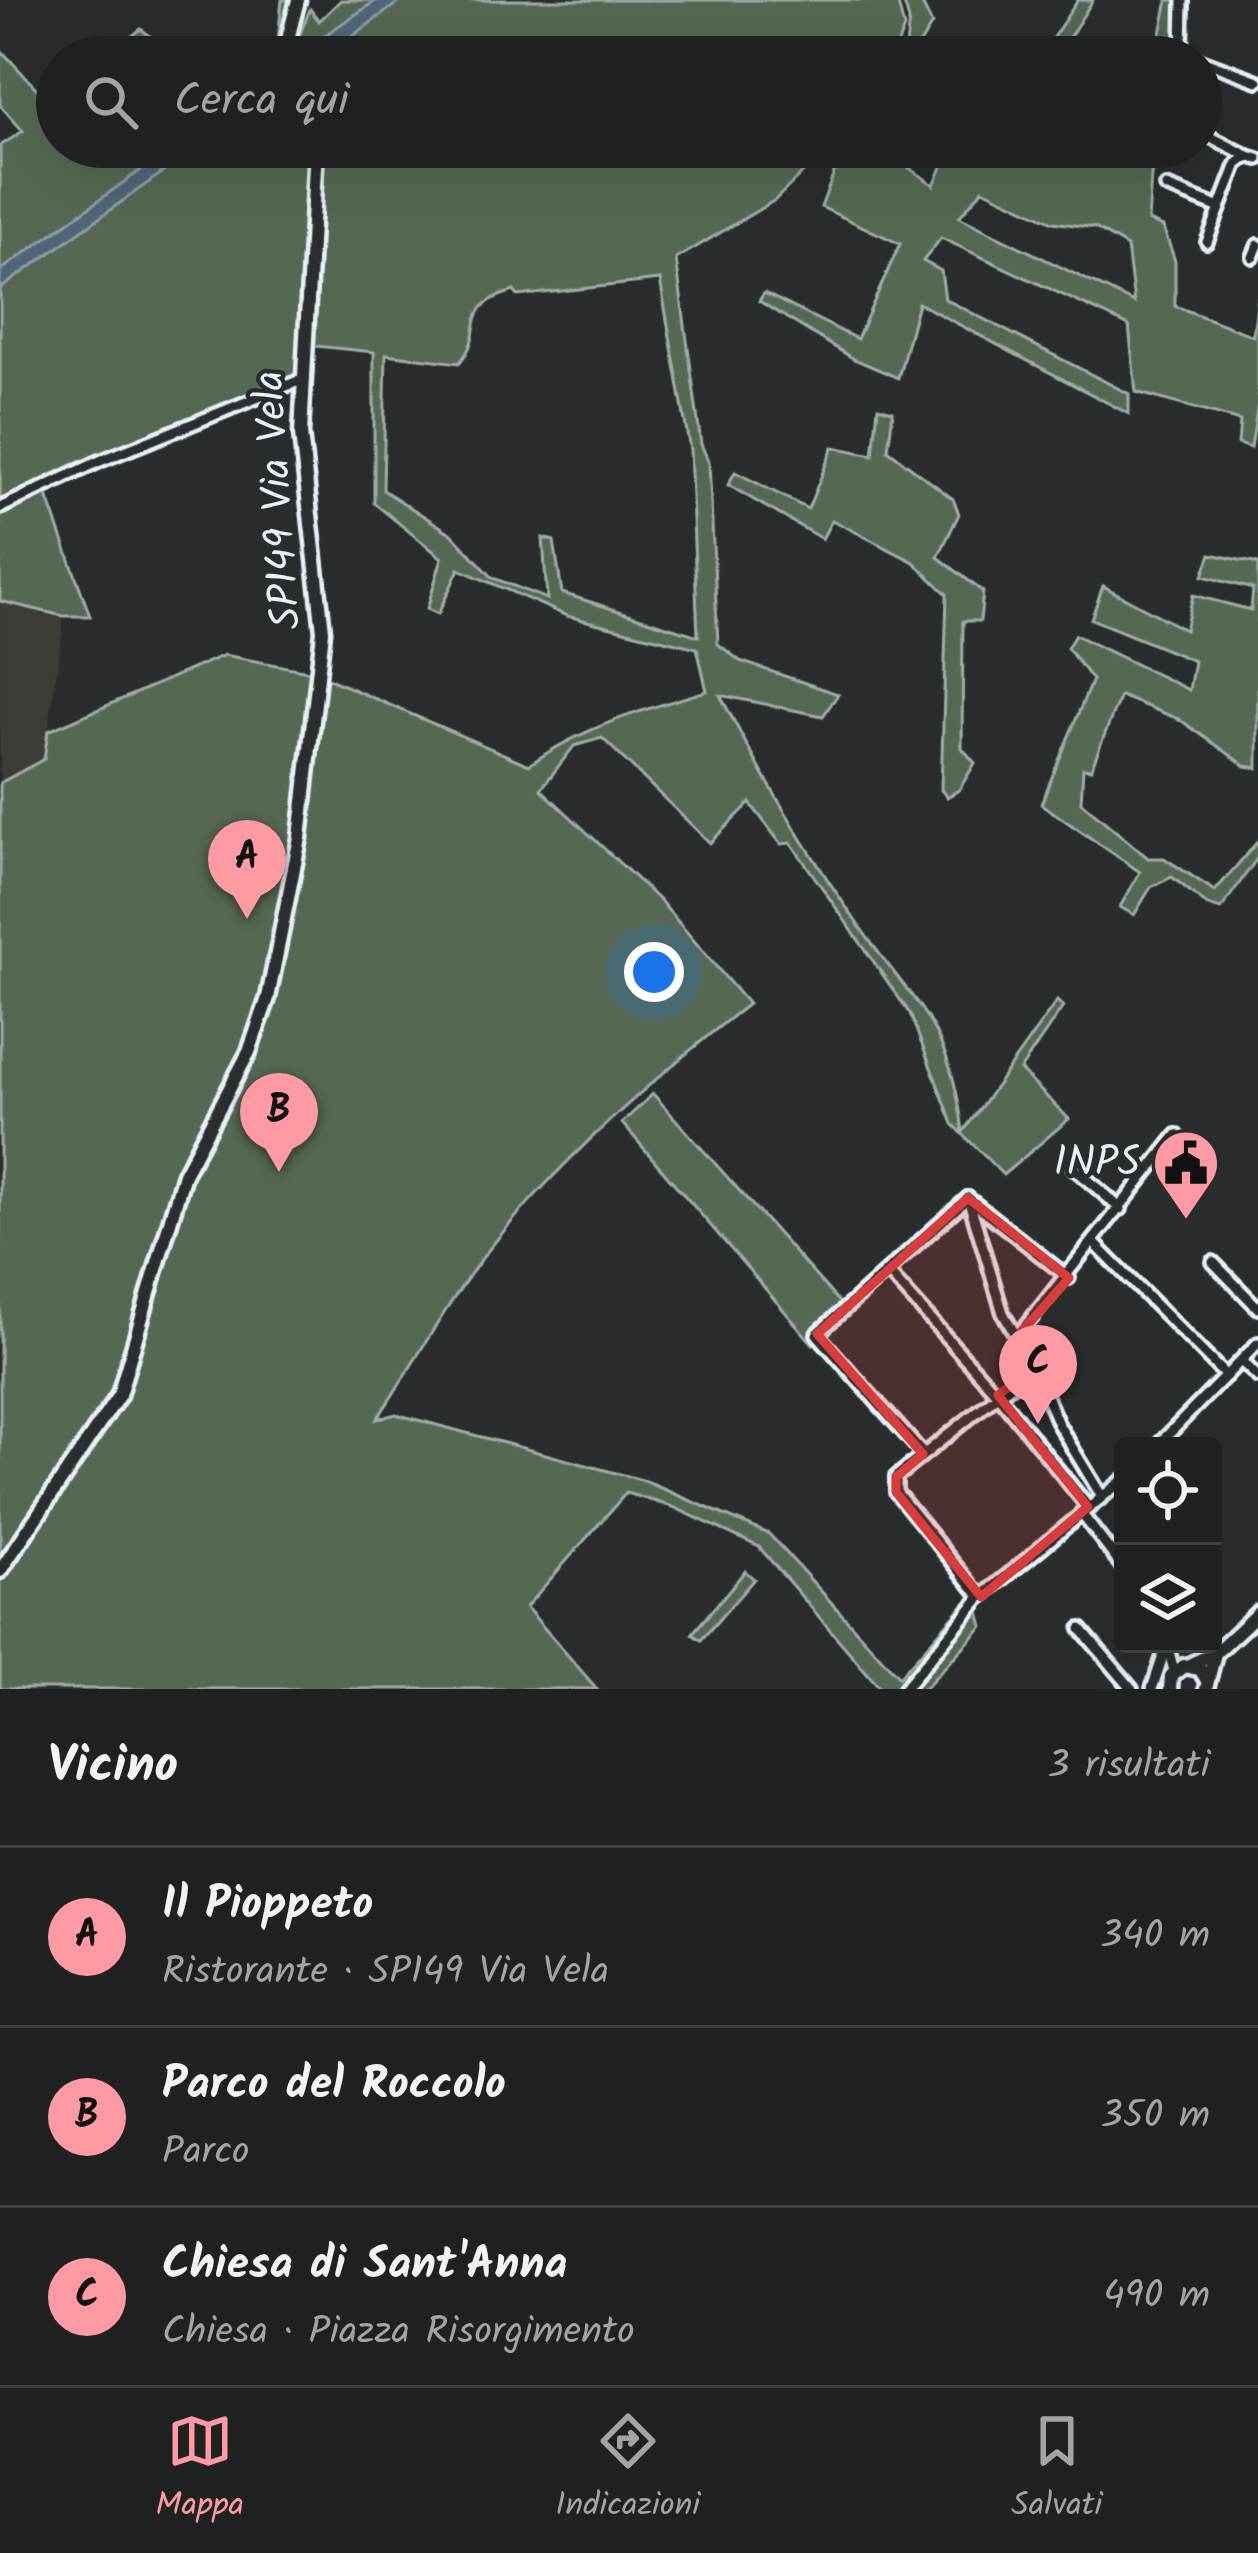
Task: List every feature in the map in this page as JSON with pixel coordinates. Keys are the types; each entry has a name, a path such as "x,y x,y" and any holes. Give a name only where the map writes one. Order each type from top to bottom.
{"street":[{"path":"295,36 298,0"},
{"path":"1181,36 1183,0"},
{"path":"1222,67 1258,81"},
{"path":"1222,142 1253,158"},
{"path":"1208,242 1237,164 1253,158"},
{"name":"SP149 Via Vela","path":"0,1571 119,1394 184,1174 249,1052 268,998 300,838 323,631 302,463 301,380 315,168"},
{"path":"1166,187 1220,208"},
{"path":"1253,257 1258,245"},
{"path":"0,508 100,461 301,380"},
{"path":"1016,1338 1069,1278 1177,1135"},
{"path":"1073,1167 1121,1209"},
{"path":"923,1454 818,1334 968,1198"},
{"path":"968,1198 1069,1278"},
{"path":"968,1198 992,1282 1016,1338 1058,1424 1102,1495"},
{"path":"1095,1244 1226,1376"},
{"path":"1213,1262 1258,1308"},
{"path":"887,1271 998,1395 1114,1554"},
{"path":"1166,1437 1258,1343"},
{"path":"1241,1360 1258,1377"},
{"path":"981,1597 896,1492 896,1477 1034,1368"},
{"path":"904,1689 981,1597 1114,1486"},
{"path":"1222,1646 1258,1613"},
{"path":"1081,1629 1132,1689"},
{"path":"1152,1689 1165,1653"},
{"path":"1175,1678 1215,1653"},
{"path":"1175,1678 1206,1684 1215,1653"}],"highlighted area":[{"path":"968,1198 1069,1278 1016,1338 1034,1368 998,1395 1088,1507 981,1597 896,1492 896,1477 923,1454 817,1334"}],"shaded area":[{"path":"0,601 63,616 65,612 44,759 0,783"}],"green space":[{"path":"282,0 289,0 290,36 278,36"},
{"path":"341,0 897,0 904,28 901,36 299,36 310,9 319,21"},
{"path":"903,0 921,2 932,24 925,36 907,36 909,20"},
{"path":"1078,0 1093,0 1070,36 1054,36"},
{"path":"1168,0 1189,0 1183,36 1160,36"},
{"path":"0,49 36,88 36,168 808,168 775,200 676,259 701,444 709,463 718,644 740,661 838,694 823,716 720,695 820,868 927,1017 949,1065 963,1132 1057,1001 1063,1007 1020,1070 1069,1119 1003,1175 953,1124 910,1014 791,843 781,844 750,803 710,843 602,738 574,746 541,789 662,903 748,1004 614,1116 522,1210 463,1285 377,1419 396,1414 642,1480 769,1534 899,1677 974,1593 983,1626 924,1689 881,1689 759,1547 673,1507 626,1493 526,1607 597,1689 0,1689 0,783 44,759 48,731 224,655 313,672 529,765 592,730 707,691 697,648 567,616 459,569 438,614 427,609 442,558 374,503 374,352 306,345 306,376 72,465 0,500 0,146 23,131 0,105","holes":["660,280 690,450 698,636 562,593 554,541 543,538 547,599 493,578 452,534 383,490 386,354 459,363 472,341 479,313 496,297 514,291 518,296"]},
{"path":"836,168 909,168 934,185 942,168 1152,168 1148,221 1163,227 1175,261 1175,306 1253,336 1258,297 1258,403 1251,448 1238,444 1240,421 1136,392 1129,326 941,238 923,261 941,271 945,299 1129,394 1129,414 918,303 898,378 854,359 759,301 764,293 857,339 900,244 821,207","holes":["983,189 1053,222 1095,228 1127,247 1134,303 959,217"]},
{"path":"878,407 893,411 888,450 953,499 959,514 938,557 983,592 980,621 963,621 962,748 975,763 959,790 947,797 941,790 947,594 914,562 832,520 822,539 728,485 735,472 808,509 833,447 873,455"},
{"path":"46,493 90,616 63,616 0,601 0,514"},
{"path":"1211,554 1258,564 1258,768 1246,766 1179,719 1120,696 1091,769 1083,768 1081,802 1148,858 1164,858 1215,891 1258,841 1258,857 1221,909 1207,905 1172,877 1151,887 1134,915 1120,907 1140,872 1041,804 1092,680 1067,648 1075,635 1189,690 1194,661 1091,619 1103,586 1185,630 1193,595 1251,610 1253,589 1203,576"},
{"path":"653,1094 845,1309 813,1344 622,1123"},
{"path":"745,1571 754,1579 701,1640 692,1634"}],"water":[{"path":"377,0 402,0 353,36 323,36"},
{"path":"144,168 169,168 0,289 0,271"}],"place":[{"name":"Il Pioppeto","path":"247,919"},
{"name":"Parco del Roccolo","path":"279,1172"},
{"name":"INPS","path":"1186,1222"},
{"name":"Chiesa di Sant'Anna","path":"1038,1424"}]}
